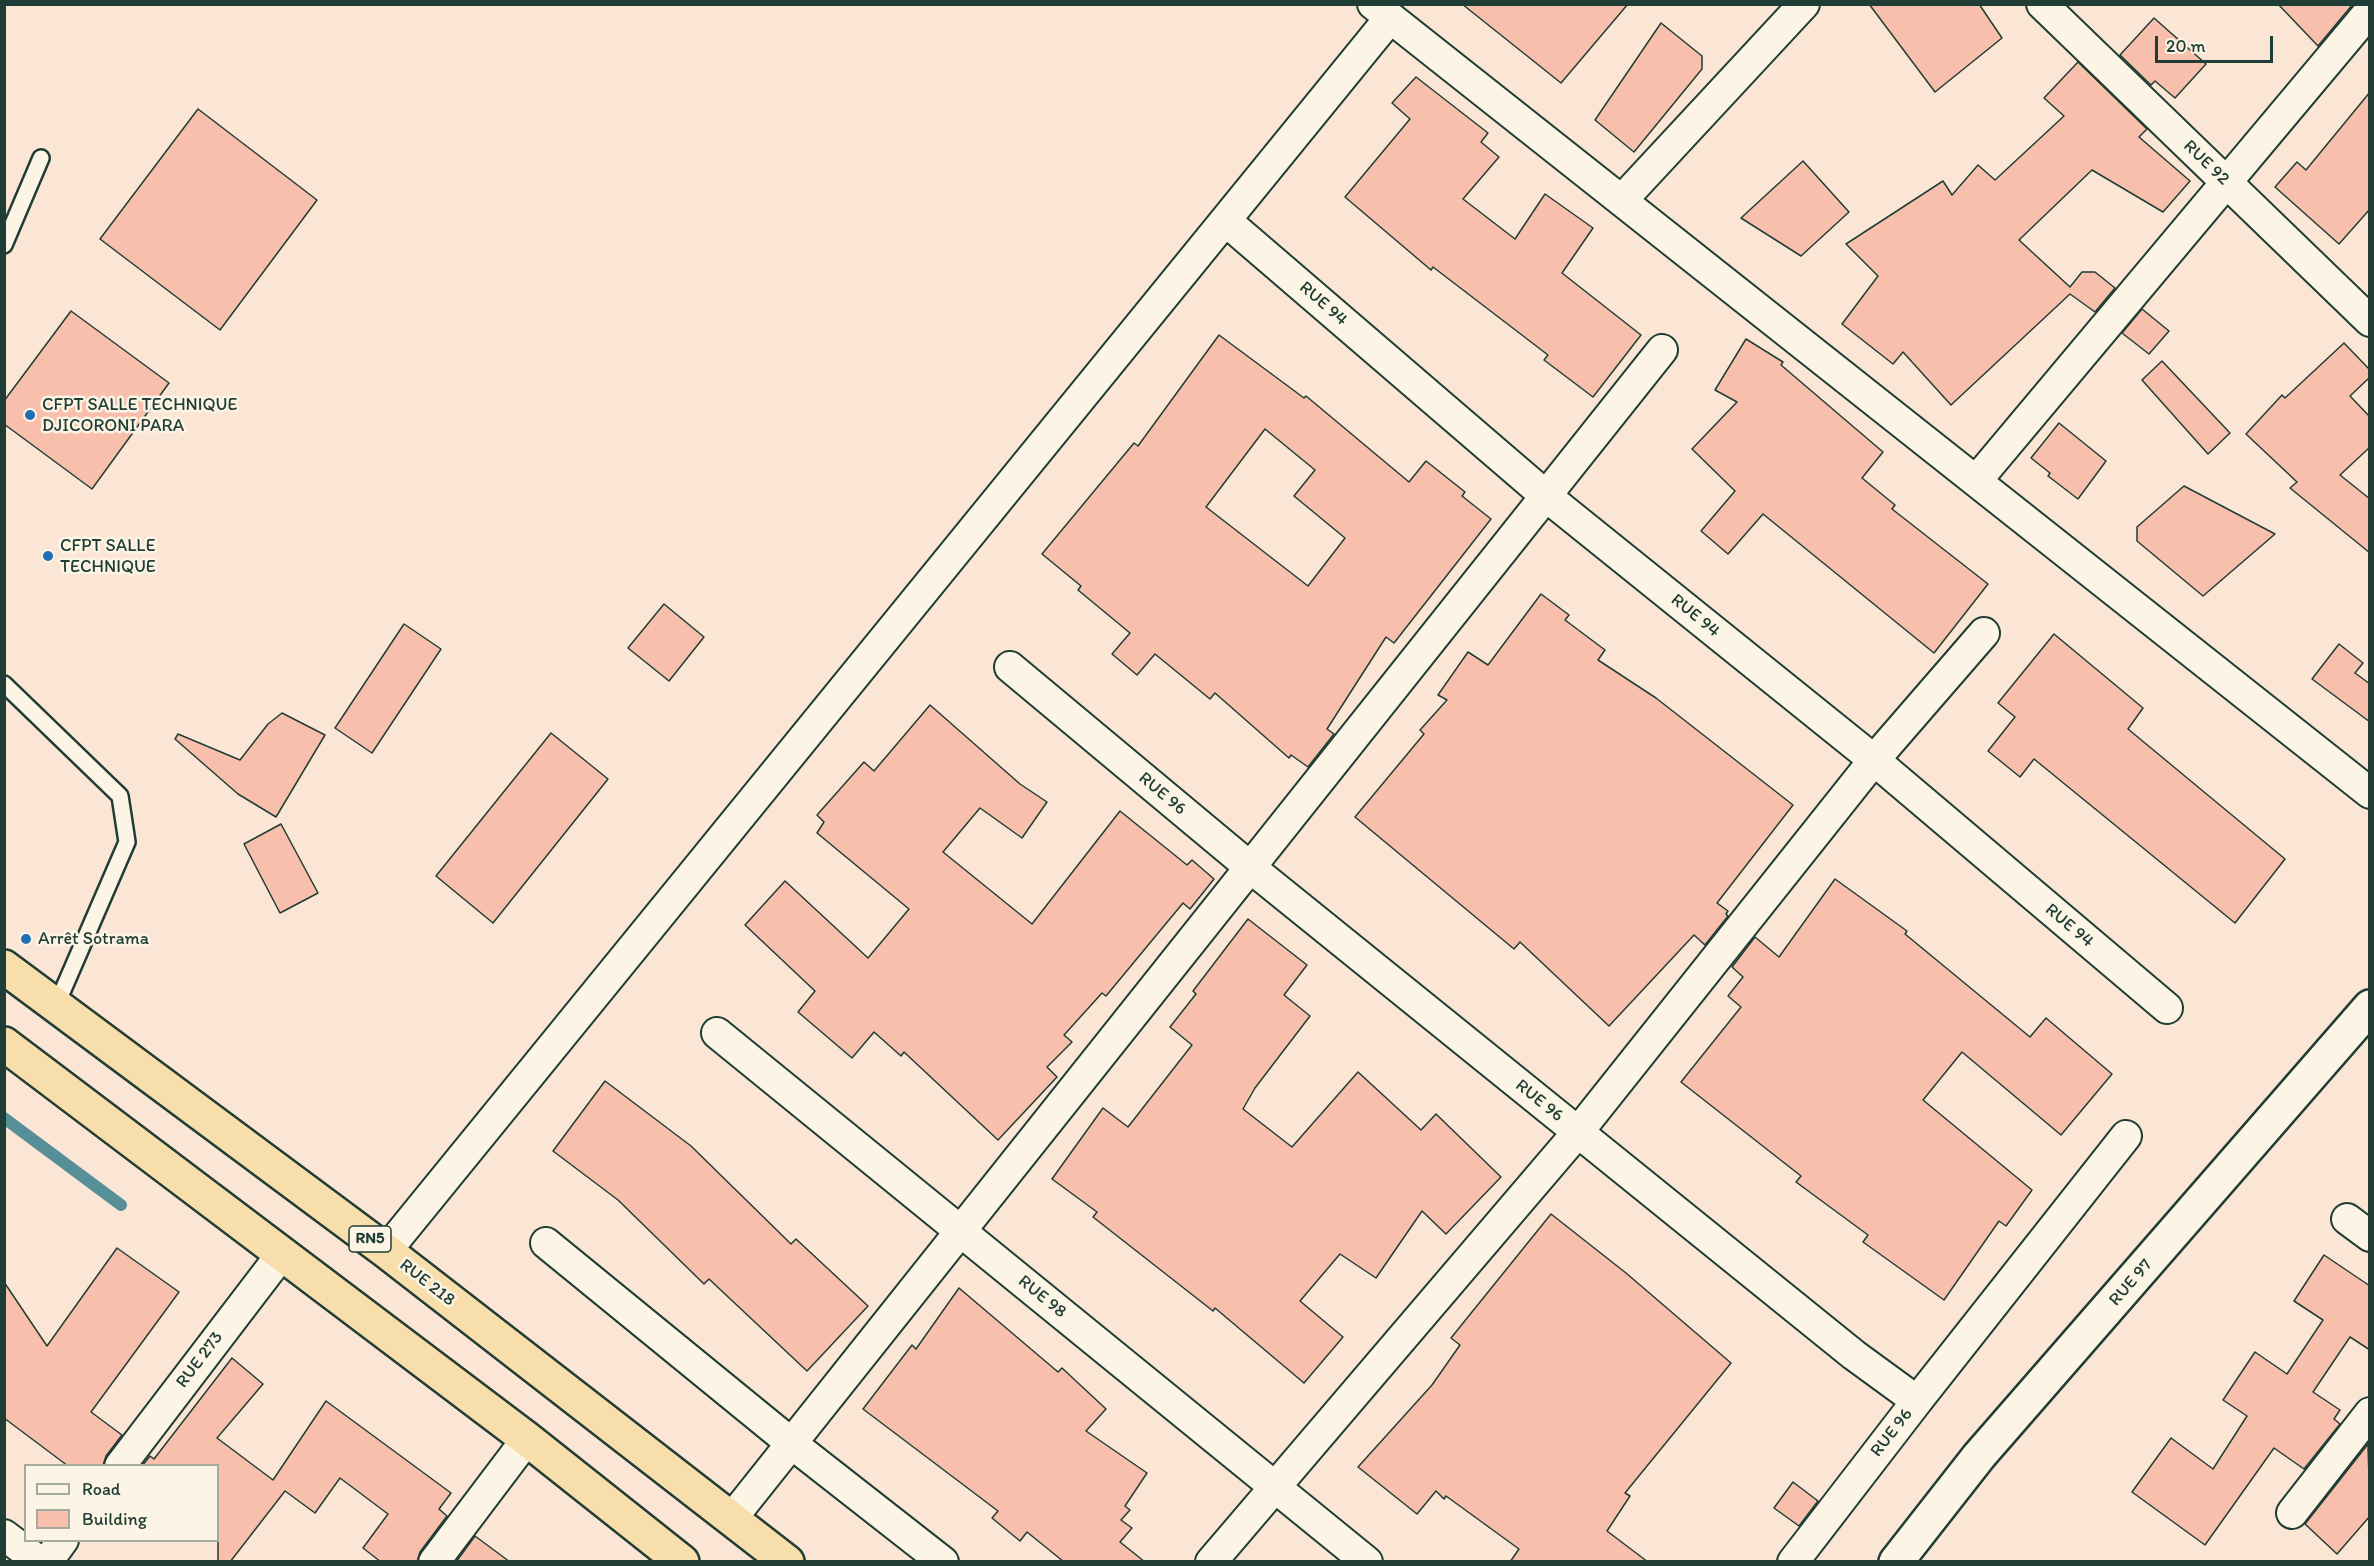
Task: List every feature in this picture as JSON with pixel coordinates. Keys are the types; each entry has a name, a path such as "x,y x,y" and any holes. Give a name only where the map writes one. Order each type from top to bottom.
{"highway":[{"name":"RUE 218","path":"4,967 386,1251 787,1562"},
{"path":"4,1044 280,1255 527,1439 682,1562"}],"street":[{"path":"1622,200 1804,4"},
{"name":"RUE 92","path":"2042,4 2370,321"},
{"path":"386,1251 1226,220 1382,11 2370,793"},
{"path":"1976,481 2228,184 2370,11"},
{"name":"RUE 94","path":"1226,220 1546,496 1874,760 2167,1008"},
{"path":"732,1518 1662,350"},
{"path":"1211,1562 1578,1132 1874,760 1984,633"},
{"name":"RUE 96","path":"1010,667 1251,868 1854,1355 1917,1401 1793,1562"},
{"name":"RUE 97","path":"1896,1562 1979,1456 2370,1007"},
{"name":"RUE 98","path":"717,1033 1367,1562"},
{"path":"1917,1401 2126,1136"},
{"path":"546,1244 791,1443 943,1562"},
{"name":"RUE 273","path":"122,1464 280,1255"},
{"path":"2292,1513 2370,1413"},
{"path":"434,1562 527,1439"},
{"path":"4,1535 40,1562"},
{"path":"46,1562 61,1542"}],"lane":[{"path":"4,245 41,158"},
{"path":"4,684 120,796 127,842 56,1006"}],"building":[{"path":"1462,4 1628,4 1561,83"},
{"path":"1869,4 1979,4 2002,38 1935,92"},
{"path":"2278,4 2353,4 2318,46"},
{"path":"2154,18 2206,64 2175,98 2155,81 2151,85 2120,55"},
{"path":"1661,23 1702,56 1702,69 1634,152 1595,120"},
{"path":"2078,62 2147,129 2139,137 2190,181 2163,212 2092,170 2019,240 2070,287 2082,272 2095,272 2115,288 2095,312 2070,294 1951,405 1903,352 1893,364 1842,324 1878,276 1846,244 1943,181 1952,195 1978,165 1995,180 2064,116 2044,98"},
{"path":"1416,77 1488,133 1481,142 1499,157 1463,199 1515,239 1545,194 1593,228 1562,273 1641,335 1593,397 1544,360 1548,355 1433,267 1431,270 1345,197 1410,119 1392,103"},
{"path":"2370,92 2370,209 2339,244 2275,187 2297,162 2306,170"},
{"path":"198,109 317,200 220,330 100,239"},
{"path":"1803,161 1849,212 1801,256 1741,218"},
{"path":"2142,309 2169,331 2149,354 2122,333"},
{"path":"71,311 169,383 92,489 4,424 4,401"},
{"path":"1219,335 1304,398 1306,396 1409,482 1426,461 1465,492 1462,496 1491,519 1394,643 1386,637 1327,729 1334,734 1308,767 1291,755 1289,758 1215,693 1210,699 1155,654 1137,675 1112,654 1130,633 1078,590 1081,586 1042,554 1134,443 1138,446","holes":["1265,429 1315,470 1294,496 1345,538 1308,586 1206,507"]},
{"path":"1746,339 1783,362 1781,365 1883,452 1862,478 1895,505 1892,509 1988,584 1934,653 1763,514 1728,554 1701,531 1735,491 1692,449 1737,402 1715,390"},
{"path":"2344,343 2370,370 2370,377 2350,396 2370,417 2370,447 2340,475 2370,499 2370,553 2290,488 2297,482 2246,434 2282,395 2285,398"},
{"path":"2162,361 2230,433 2208,454 2142,380"},
{"path":"2059,423 2106,461 2078,499 2048,476 2050,473 2031,458"},
{"path":"2184,486 2275,534 2203,596 2137,541 2137,527"},
{"path":"1541,594 1569,615 1565,620 1605,650 1598,660 1656,698 1793,805 1717,903 1728,911 1726,914 1728,916 1705,945 1694,935 1609,1026 1520,942 1514,949 1355,817 1424,734 1420,730 1447,700 1438,695 1468,652 1488,665"},
{"path":"664,604 704,637 669,681 628,648"},
{"path":"404,624 441,649 372,753 335,728"},
{"path":"2054,634 2143,708 2128,729 2285,859 2235,923 2034,759 2020,777 1988,751 2015,717 1998,703"},
{"path":"2339,644 2363,663 2355,673 2370,684 2370,722 2312,679"},
{"path":"930,705 1020,784 1047,802 1022,838 980,808 943,852 1032,924 1120,811 1187,865 1192,860 1214,879 1190,909 1183,903 1106,996 1102,993 1064,1035 1072,1042 1047,1067 1057,1077 998,1140 904,1052 901,1056 874,1032 852,1058 798,1012 815,991 745,925 785,881 868,958 909,909 817,833 824,822 817,815 864,762 874,771"},
{"path":"282,713 325,735 276,817 238,794 175,739 178,734 240,760 268,724"},
{"path":"551,733 608,779 493,923 436,876"},
{"path":"281,824 318,893 280,913 244,844"},
{"path":"1835,879 1907,931 1905,934 2030,1037 2046,1018 2112,1074 2061,1135 1962,1052 1923,1100 2032,1190 2006,1226 1999,1221 1944,1300 1863,1242 1868,1235 1796,1182 1801,1176 1681,1082 1741,1007 1728,996 1743,977 1732,967 1755,937 1779,957"},
{"path":"1248,919 1307,965 1284,995 1310,1016 1255,1088 1243,1109 1292,1147 1358,1072 1421,1130 1436,1114 1501,1177 1446,1234 1422,1211 1376,1278 1340,1254 1300,1301 1343,1337 1304,1383 1215,1308 1213,1311 1093,1217 1097,1212 1052,1179 1103,1108 1128,1127 1192,1045 1170,1027 1196,994 1193,991"},
{"path":"605,1081 691,1146 791,1244 796,1239 868,1306 807,1371 709,1279 704,1284 618,1200 553,1151"},
{"path":"1551,1214 1626,1273 1731,1363 1625,1493 1630,1496 1607,1531 1648,1562 1510,1562 1519,1549 1446,1496 1444,1499 1436,1491 1417,1514 1358,1467 1432,1385 1460,1345 1451,1338"},
{"path":"117,1248 179,1292 91,1412 122,1435 106,1456 104,1464 65,1464 4,1418 4,1282 47,1346"},
{"path":"2324,1255 2370,1286 2370,1350 2350,1337 2313,1392 2340,1410 2334,1419 2340,1424 2304,1469 2274,1448 2205,1545 2132,1492 2171,1438 2213,1469 2247,1416 2223,1400 2255,1352 2287,1374 2323,1320 2294,1301"},
{"path":"959,1288 1058,1372 1062,1368 1106,1409 1086,1431 1147,1473 1125,1506 1130,1510 1121,1520 1132,1528 1120,1542 1145,1562 1064,1562 1027,1532 1020,1541 992,1518 998,1511 863,1409 912,1345 916,1349"},
{"path":"232,1358 263,1384 217,1438 273,1480 326,1401 451,1493 439,1509 447,1516 420,1552 417,1562 381,1562 363,1548 388,1514 340,1478 315,1513 285,1491 230,1562 218,1562 219,1464 144,1464 150,1456 154,1459"},
{"path":"2368,1444 2370,1516 2337,1554 2305,1524"},
{"path":"1793,1482 1818,1501 1799,1526 1774,1508"},
{"path":"475,1536 510,1562 456,1562"}],"waterway":[{"path":"4,1118 121,1205"}],"place":[{"name":"CFPT SALLE TECHNIQUE DJICORONI PARA","path":"30,415"},
{"name":"CFPT SALLE TECHNIQUE","path":"48,556"},
{"name":"Arrêt Sotrama","path":"26,939"}]}
